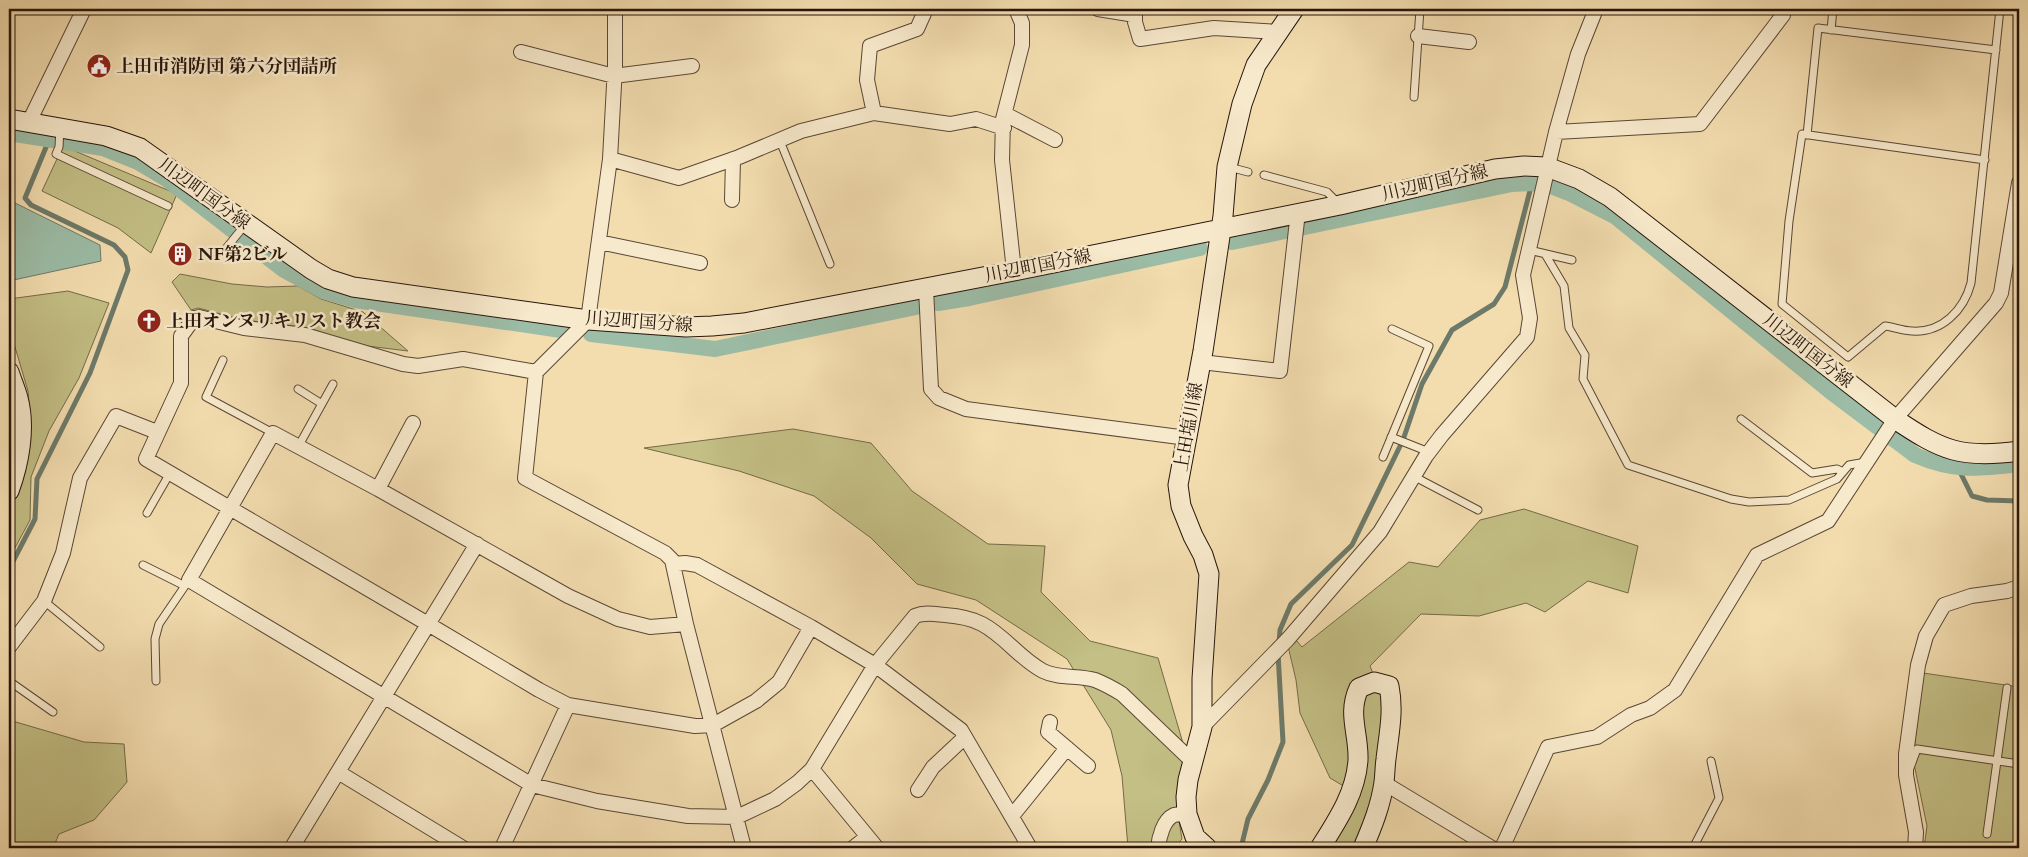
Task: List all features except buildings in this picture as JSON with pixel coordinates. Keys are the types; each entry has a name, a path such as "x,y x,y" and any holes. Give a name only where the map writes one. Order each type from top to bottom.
{"street":[{"path":"28,122 84,9"},
{"path":"615,9 610,160 588,320 536,372 525,478 666,553 674,564 686,624 744,848"},
{"path":"874,112 867,80 870,46 916,29 926,9"},
{"path":"1014,272 1002,160 1004,121 1022,45 1022,23 1016,9"},
{"path":"1098,9 1135,12 1140,39 1214,28 1278,32"},
{"name":"上田塩川線","path":"1206,848 1195,836 1187,814 1188,780 1202,727 1202,679 1209,574 1203,555 1181,506 1178,485 1201,362 1223,216 1227,167 1242,104 1256,65 1294,9"},
{"path":"1202,727 1288,639 1380,532 1442,434 1527,337 1530,318 1522,275 1556,132 1578,54 1596,9"},
{"path":"1556,132 1700,124 1783,15 1784,9"},
{"path":"1418,36 1469,42"},
{"path":"521,52 614,76 692,66"},
{"path":"610,160 679,178 780,141 800,131 874,112 950,124 976,118 1004,121 1055,140"},
{"name":"川辺町国分線","path":"9,119 60,131 106,136 140,148 241,230 328,279 353,287 588,320 686,326 744,323 926,289 1340,205 1495,169 1524,166 1544,179 1579,179 1610,197 1895,419 1924,439 1955,451 1974,455 2019,451"},
{"path":"732,200 733,159"},
{"path":"1502,848 1548,747 1597,737 1631,715 1650,708 1675,690 1758,555 1828,520 1895,419 1996,303 2001,293 2019,183"},
{"path":"1201,362 1280,371 1298,212"},
{"path":"599,242 700,263"},
{"path":"926,289 931,389 939,398 966,409 1187,438"},
{"path":"536,372 463,359 418,366 403,364 305,335 244,328 200,316 194,318 181,336 181,383 146,460 231,508 539,690 568,705 695,726 713,725 756,701 779,682 811,627"},
{"path":"9,372 18,399 22,426 19,453 9,491"},
{"path":"9,648 44,601 63,553 80,478 116,416 158,432"},
{"path":"378,489 413,423"},
{"path":"686,624 650,627 618,619 568,596 378,489 273,434 187,583 532,785 597,801 688,816 737,817 775,798 812,769 875,665 915,616 923,613 961,617 981,624 994,632 1027,661 1044,671 1059,676 1094,680 1122,694 1193,762"},
{"path":"299,848 294,844 477,544"},
{"path":"674,564 697,565 811,627 875,665 961,730 1030,848"},
{"path":"1915,848 1916,832 1906,775 1906,754 1916,674 1926,636 1944,605 1971,596 2007,591 2019,587"},
{"path":"1320,848 1339,818 1352,790 1358,760 1352,710 1355,697 1360,688 1374,682 1389,686 1392,703 1391,731 1384,783 1374,823 1363,848"},
{"path":"502,848 568,705"},
{"path":"1050,722 1048,732 1088,766"},
{"path":"918,790 934,767 965,737"},
{"path":"1012,816 1067,748"},
{"path":"812,769 877,848"},
{"path":"338,772 463,848"},
{"path":"1384,783 1492,848"},
{"path":"1158,848 1166,821 1173,816 1187,814"},
{"path":"852,848 867,836"}],"lane":[{"path":"1414,97 1420,9"},
{"path":"1831,30 1833,9"},
{"path":"1985,160 1802,134 1789,221 1782,304 1848,357 1885,326 1912,331 1931,330 1950,319 1961,306 1968,294 1970,283 1985,160 2000,9"},
{"path":"1808,135 1818,28 1996,50"},
{"path":"60,131 59,147 56,154 168,206"},
{"path":"780,141 830,264"},
{"path":"1227,167 1248,172"},
{"path":"1264,175 1327,192 1340,205"},
{"path":"223,252 241,230"},
{"path":"1529,250 1572,260"},
{"path":"1545,254 1564,286 1569,328 1585,355 1583,379 1628,465 1731,499 1748,502 1789,500 1837,479 1849,465 1866,462"},
{"path":"1383,457 1429,346 1392,329"},
{"path":"223,360 206,397 273,434"},
{"path":"298,447 334,384"},
{"path":"298,389 322,404"},
{"path":"1741,418 1812,473 1836,469 1843,472"},
{"path":"1392,437 1429,452"},
{"path":"148,513 170,473"},
{"path":"1415,477 1478,510"},
{"path":"143,565 187,583 159,624 155,639 156,681"},
{"path":"44,601 100,648"},
{"path":"9,680 52,712"},
{"path":"1987,834 2007,688"},
{"path":"1906,775 1917,749 2019,764"},
{"path":"1693,848 1719,798 1711,761"}],"shaded area":[{"path":"63,146 177,194 151,253 118,228 42,191"},
{"path":"9,200 100,245 101,261 9,281"},
{"path":"180,274 232,284 267,287 298,286 321,299 363,312 408,351 359,345 309,328 244,320 198,308 191,310 172,282"},
{"path":"68,291 109,303 79,378 49,431 31,477 30,520 9,559 9,517 27,456 31,428 28,391 15,347 9,335 9,299"},
{"path":"793,429 871,443 912,491 988,544 1045,546 1041,592 1090,641 1158,658 1185,750 1179,821 1182,839 1174,848 1128,848 1122,776 1111,730 1067,659 976,600 917,584 871,538 814,496 739,471 644,448"},
{"path":"1524,509 1638,546 1628,593 1588,581 1545,612 1526,603 1479,616 1421,614 1370,666 1385,703 1380,758 1367,819 1356,848 1329,848 1357,794 1330,778 1300,713 1296,680 1288,646 1295,639 1302,647 1409,562 1438,567 1480,520"},
{"path":"1923,673 2019,687 2019,848 1924,848 1927,826 1913,759"},
{"path":"9,720 84,742 124,744 127,782 94,820 59,834 53,848 9,848"}],"waterway":[{"path":"9,133 103,148 138,162 165,178 284,270 323,291 355,300 561,330"},
{"path":"9,569 35,519 37,479 90,373 128,270 125,257 114,245 31,205 25,198 49,140"},
{"path":"1279,644 1280,630 1291,604 1352,545 1403,440 1422,384 1452,330 1494,304 1505,287 1532,183"},
{"path":"1232,242 1512,184 1532,183 1551,186 1616,217 1830,391 1915,455 1954,467 1978,468 2019,464"},
{"path":"938,303 1200,248"},
{"path":"591,334 715,349 916,307"},
{"path":"1958,468 1972,496 1987,500 2019,501"},
{"path":"1241,848 1248,819 1268,780 1283,742 1278,653"}],"place":[{"name":"上田市消防団 第六分団詰所","path":"99,66"},
{"name":"NF第2ビル","path":"180,254"},
{"name":"上田オンヌリキリスト教会","path":"149,321"}]}
